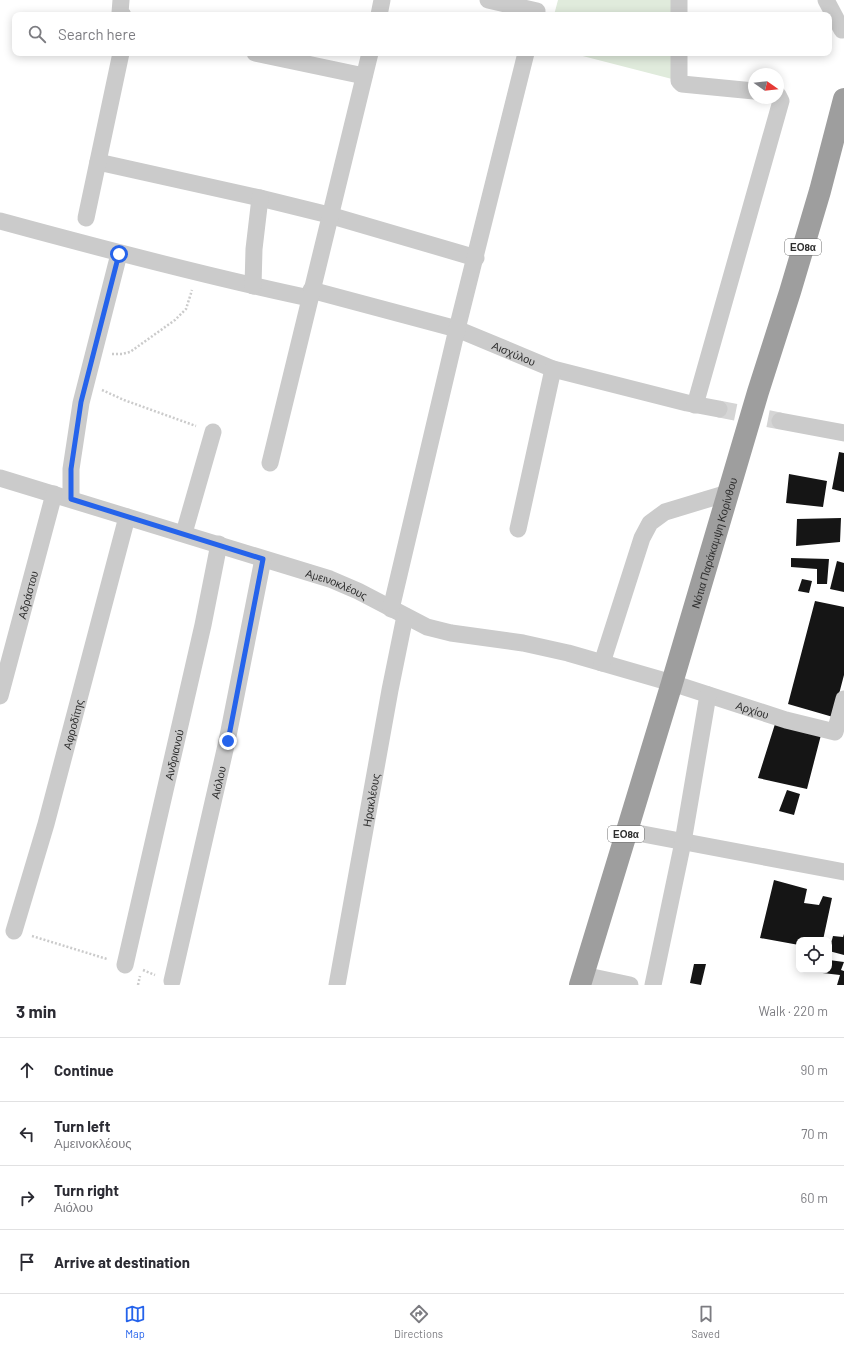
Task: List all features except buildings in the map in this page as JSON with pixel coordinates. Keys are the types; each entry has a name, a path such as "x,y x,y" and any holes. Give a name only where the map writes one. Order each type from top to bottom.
{"highway":[{"name":"Νότια Παράκαμψη Κορίνθου","path":"582,980 758,392 820,191 844,100"}],"street":[{"path":"120,12 121,0"},
{"path":"380,12 382,0"},
{"path":"488,0 537,8"},
{"path":"678,0 679,12"},
{"path":"826,0 842,30"},
{"path":"86,218 120,56"},
{"path":"269,56 364,76"},
{"path":"270,463 329,215 369,56"},
{"name":"Ηρακλέους","path":"337,985 386,713 398,612 457,329 476,258 525,56"},
{"path":"679,56 679,81 682,84 748,90"},
{"path":"695,404 780,104"},
{"path":"98,162 329,215 476,258"},
{"path":"253,286 254,249 260,198"},
{"name":"Αισχύλου","path":"0,221 119,254 192,272 253,286 310,294 457,329 553,369 719,409"},
{"path":"71,499 71,469 81,402 119,254"},
{"path":"518,529 553,369"},
{"path":"780,421 844,433"},
{"path":"184,534 213,432"},
{"name":"Αμεινοκλέους","path":"0,478 330,579 358,591 427,627 451,634 523,642 672,683"},
{"path":"602,663 642,538 650,523 665,512 728,493"},
{"name":"Αδράστου","path":"0,696 54,494"},
{"name":"Αφροδίτης","path":"14,931 46,824 127,517"},
{"name":"Ανδριανού","path":"125,964 203,625 219,544"},
{"name":"Αιόλου","path":"172,981 228,741 263,559"},
{"name":"Αρχίου","path":"672,683 786,720 835,732 844,698"},
{"path":"653,985 683,842 708,695"},
{"path":"627,831 844,872"},
{"path":"582,980 630,985"}],"path":[{"path":"95,351 108,354 122,354 130,352 175,320 186,309 192,291 192,272"},
{"path":"88,376 102,390 124,400 213,432"},
{"path":"14,931 125,964 172,981"}],"green space":[{"path":"558,0 671,0 672,12 555,12"},
{"path":"583,56 672,56 672,79"}],"tunnel":[{"path":"719,409 780,421"}],"route":[{"path":"119,254 81,402 71,469 71,499 263,559 228,741"}]}
